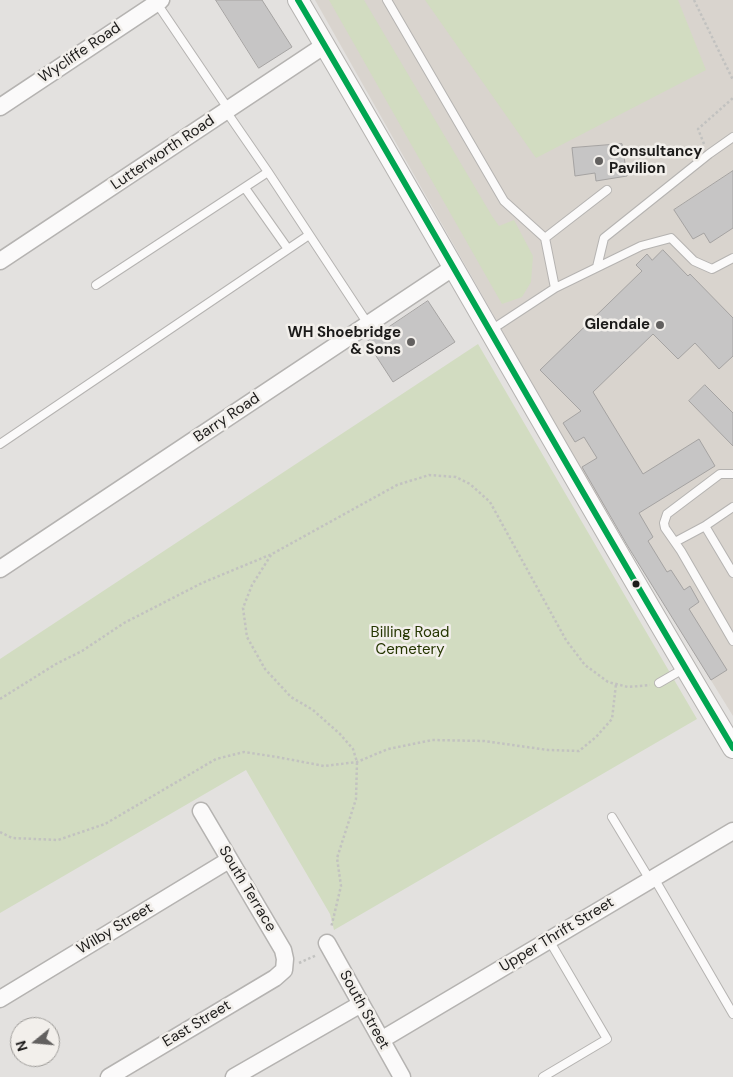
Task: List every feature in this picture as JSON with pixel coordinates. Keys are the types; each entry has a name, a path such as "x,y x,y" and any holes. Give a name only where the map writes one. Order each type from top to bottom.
{"street":[{"path":"298,0 733,748"},
{"name":"Wycliffe Road","path":"0,107 158,1"},
{"name":"Lutterworth Road","path":"0,261 325,45"},
{"name":"Barry Road","path":"0,569 454,267"},
{"name":"South Terrace","path":"201,811 283,950 286,959 284,970"},
{"name":"Upper Thrift Street","path":"381,1040 733,831"},
{"name":"Wilby Street","path":"0,999 229,860"},
{"name":"South Street","path":"328,946 402,1077"},
{"name":"East Street","path":"109,1077 274,978 284,970"},
{"path":"234,1077 361,1004"}],"lane":[{"path":"387,0 504,201 545,238 555,288"},
{"path":"158,1 227,110 368,324"},
{"path":"598,267 604,238 733,137"},
{"path":"96,285 268,172"},
{"path":"245,188 288,249"},
{"path":"545,238 607,190"},
{"path":"0,444 310,235"},
{"path":"489,331 555,288 641,246 671,238 694,261 712,269 733,258"},
{"path":"733,474 720,474 667,514 664,522 665,528 733,641"},
{"path":"675,542 705,526 733,507"},
{"path":"705,526 733,573"},
{"path":"659,683 685,668"},
{"path":"612,817 652,879 733,1014"},
{"path":"543,1077 607,1039 549,940"}],"path":[{"path":"694,0 733,80"},
{"path":"709,154 698,129 733,98"},
{"path":"0,699 124,624 202,583 272,554 397,484 429,475 456,477 470,484 490,502 566,640 585,665 608,682 628,687 659,683"},
{"path":"272,554 252,585 243,608 247,637 265,668 290,697 313,710 340,734 353,749 357,762 356,799 337,858 341,886 328,946 284,970"},
{"path":"0,832 12,838 58,840 105,824 216,759 244,752 277,756 324,766 357,762 388,749 432,740 484,741 548,750 578,751 596,737 612,719 616,684"}],"shaded area":[{"path":"315,0 733,0 733,716 580,468"}],"green space":[{"path":"329,0 364,0 492,216 499,226 514,220 533,256 531,282 522,297 502,304"},
{"path":"425,0 678,0 706,70 536,158"},
{"name":"Billing Road Cemetery","path":"478,344 697,719 334,930 330,914 246,770 0,913 0,659"}],"building":[{"path":"216,0 262,0 292,47 259,68"},
{"name":"Consultancy Pavilion","path":"622,144 627,176 596,181 595,173 575,176 572,148"},
{"path":"733,171 733,228 710,243 704,233 693,239 674,210"},
{"path":"663,250 688,276 690,274 733,318 733,356 719,369 695,343 678,359 653,334 593,392 643,474 699,439 715,466 639,513 653,537 648,541 667,572 671,570 684,590 690,586 699,602 689,609 727,670 711,680 627,545 582,467 597,458 584,437 575,442 563,423 581,411 540,370 642,271 636,265 647,254 652,260"},
{"name":"WH Shoebridge & Sons","path":"428,301 455,342 393,382 367,342"},
{"path":"705,385 733,413 733,446 689,401"}],"transit line":[{"path":"298,0 623,562 733,748"}],"place":[{"name":"Consultancy Pavilion","path":"599,161"},
{"name":"Glendale","path":"660,325"},
{"name":"WH Shoebridge & Sons","path":"411,342"}]}
